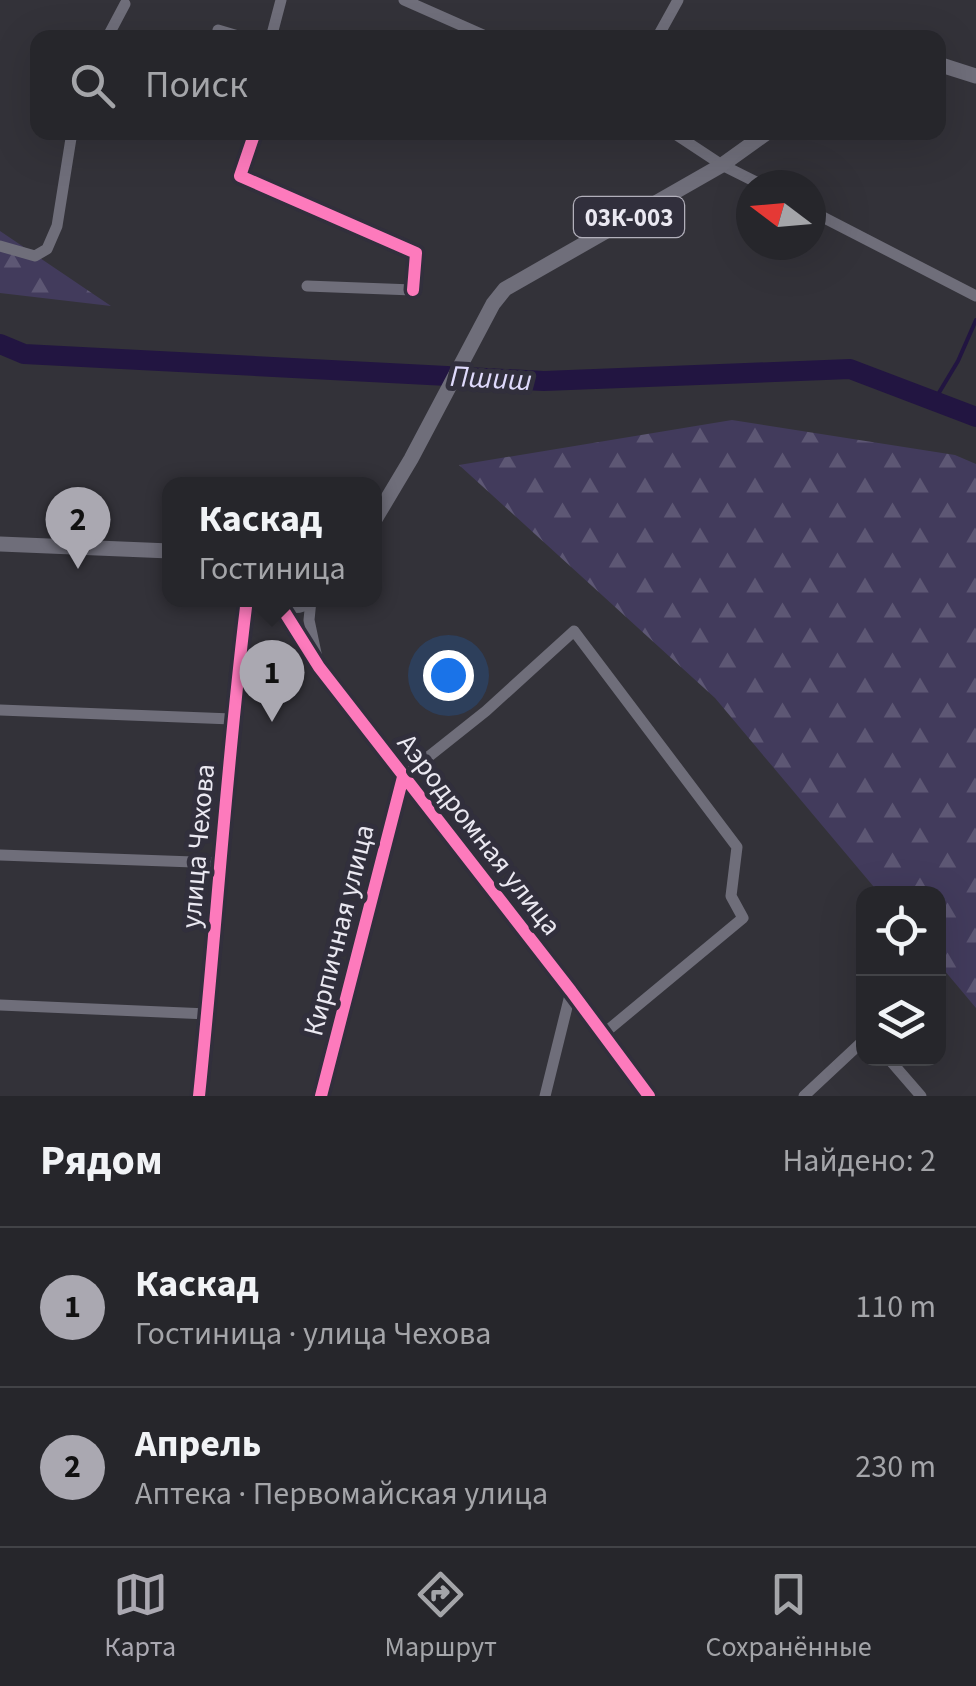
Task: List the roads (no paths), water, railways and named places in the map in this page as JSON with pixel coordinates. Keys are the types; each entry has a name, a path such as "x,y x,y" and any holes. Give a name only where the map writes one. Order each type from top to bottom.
{"main road":[{"path":"946,67 976,76"},
{"name":"03К-003","path":"382,508 492,304 505,289 722,164 756,140"},
{"path":"0,544 162,551"}],"street":[{"path":"273,30 281,0"},
{"path":"404,0 472,30"},
{"path":"661,30 678,0"},
{"path":"110,30 125,4"},
{"path":"0,246 34,256 47,250 57,226 71,140"},
{"path":"252,140 240,176 416,253 414,290 306,286"},
{"path":"684,140 736,171"},
{"path":"826,218 976,296"},
{"name":"улица Чехова","path":"199,1096 232,719 246,607"},
{"name":"Аэродромная улица","path":"281,607 319,667 649,1096"},
{"name":"Аэродромная улица","path":"311,607 309,620 319,667"},
{"path":"403,777 486,712 574,631 736,847 731,896 743,918 602,1034"},
{"path":"0,710 232,719"},
{"name":"Кирпичная улица","path":"321,1096 403,777"},
{"path":"0,855 222,863"},
{"path":"545,1096 571,991"},
{"path":"0,1005 208,1014"},
{"path":"804,1096 856,1047"},
{"path":"895,1066 920,1096"}],"waterway":[{"path":"934,401 976,320"},
{"name":"Пшиш","path":"0,344 24,354 544,381 850,369 976,417"}],"place":[{"name":"Апрель","path":"78,569"},
{"name":"Каскад","path":"272,722"}]}
